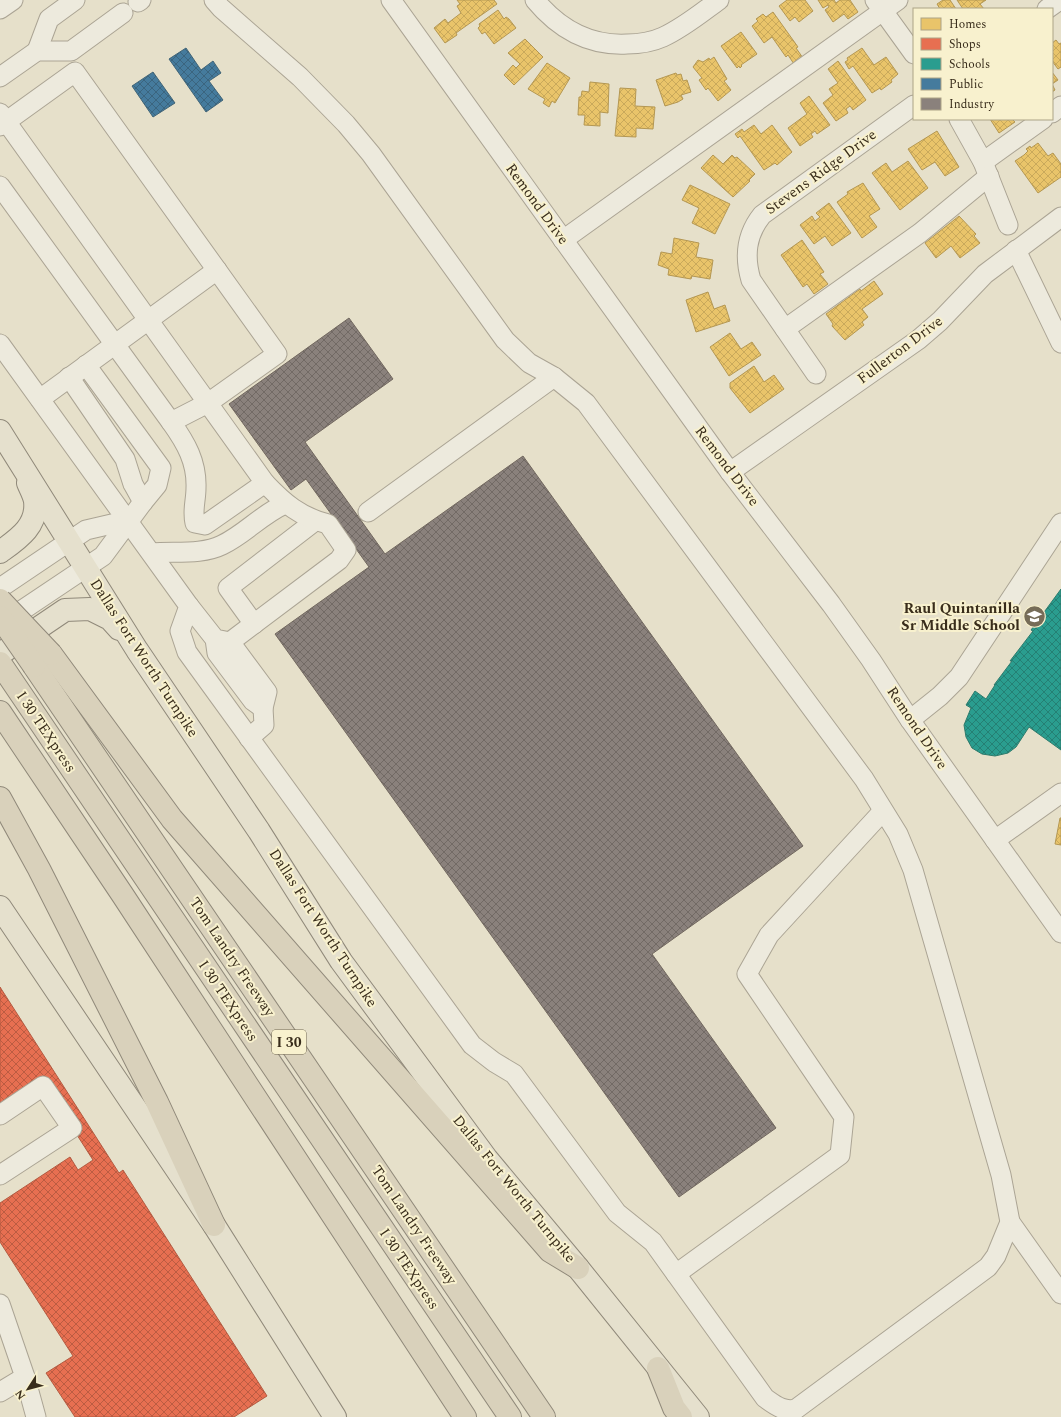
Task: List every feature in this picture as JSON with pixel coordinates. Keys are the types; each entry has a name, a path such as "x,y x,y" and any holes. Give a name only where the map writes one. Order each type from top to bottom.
{"highway":[{"path":"0,600 51,654 142,780 201,854 550,1251 578,1268"},
{"name":"Tom Landry Freeway","path":"0,617 544,1417"},
{"name":"I 30 TEXpress","path":"0,664 510,1417"},
{"path":"0,712 126,900 465,1417"},
{"path":"0,798 39,869 158,1102 214,1225"},
{"path":"658,1368 674,1408 681,1417"}],"main road":[{"name":"Dallas Fort Worth Turnpike","path":"0,431 20,460 136,650 259,831 340,961 487,1160 578,1268 698,1417"},
{"path":"0,552 18,539 32,524 35,501 20,460"},
{"path":"0,654 65,610 90,609 110,619 136,650"},
{"path":"0,907 214,1225 335,1417"}],"street":[{"path":"0,9 13,0"},
{"path":"0,77 37,51 49,19 75,0"},
{"path":"214,0 221,8 300,77 346,124 371,154 506,340 529,363 554,377 586,403 864,779 898,834 913,870 1001,1175 1010,1222 1061,1294"},
{"name":"Remond Drive","path":"391,0 730,472 831,604 871,660 910,720 1061,933"},
{"path":"535,0 545,12 565,28 587,40 614,45 641,44 662,38 686,24 719,0"},
{"path":"1048,8 1060,0"},
{"path":"563,240 885,4 913,52"},
{"path":"37,51 71,51 123,13"},
{"path":"171,422 208,403 277,354 75,72 2,120 148,320 208,403 265,483 285,504 315,521 328,524 346,550 339,560 254,624 222,641 217,653 253,701 263,708 264,725 249,738"},
{"name":"Stevens Ridge Drive","path":"816,374 757,291 747,268 746,251 748,239 754,224 774,205 913,106"},
{"path":"1053,112 1061,106"},
{"path":"960,120 986,169 1008,225"},
{"path":"784,329 920,233 986,169 1042,120"},
{"path":"0,186 186,443 192,459 196,488 192,514 195,522 205,525 265,483"},
{"name":"Fullerton Drive","path":"730,472 918,340 940,321 985,274 1061,218"},
{"path":"1016,250 1055,319 1061,343"},
{"path":"40,398 217,270"},
{"path":"0,344 152,553 186,613 222,641"},
{"path":"0,625 103,556 129,520 158,485 161,468 86,365"},
{"path":"69,377 125,459 133,484 143,502"},
{"path":"368,512 554,377"},
{"path":"152,553 209,550 222,545 273,510 285,504"},
{"path":"0,588 86,530 129,520"},
{"path":"254,624 228,588 315,521"},
{"path":"910,720 940,696 958,677 1061,523"},
{"path":"186,613 180,631 186,652 472,1045 494,1062 514,1074 617,1213 653,1242 765,1398 779,1408 784,1414 796,1409 988,1267 996,1256 1010,1222"},
{"path":"995,840 1061,793"},
{"path":"676,1274 840,1155 844,1117 747,974 769,935 883,811"},
{"path":"0,1115 43,1086 72,1128 0,1174"},
{"path":"0,1304 25,1377 36,1417"},
{"path":"0,1392 25,1377"}],"building: Homes":[{"path":"457,0 494,0 497,4 456,33 457,35 445,43 434,28 445,19 448,23 461,13 457,6 460,4"},
{"path":"787,0 805,0 813,11 799,22 795,17 790,21 779,6"},
{"path":"818,0 834,0 836,3 840,0 850,0 858,12 848,19 844,14 833,22 825,10 829,7 828,5 823,8"},
{"path":"943,0 950,0 955,8 939,8 937,4"},
{"path":"957,0 986,0 980,4 983,8 962,8"},
{"path":"498,10 504,19 506,17 509,19 516,28 494,44 485,32 482,34 478,28 480,26 479,24"},
{"path":"773,12 798,47 796,48 803,58 794,64 788,55 786,57 772,37 764,43 752,26 758,21 756,19 763,14 766,17"},
{"path":"741,32 757,54 741,65 742,66 740,68 739,66 737,68 721,46"},
{"path":"525,39 543,57 514,85 504,75 513,65 516,68 520,64 508,53"},
{"path":"1056,40 1059,44 1061,43 1061,67 1058,69 1053,62 1053,42"},
{"path":"862,48 874,65 886,57 898,74 891,80 892,82 881,90 880,88 872,93 853,66 849,69 845,62 848,60 847,58"},
{"path":"714,57 727,79 724,81 731,90 718,101 708,88 706,90 699,80 702,78 693,67 698,60 703,62"},
{"path":"838,61 866,100 853,110 850,106 846,109 848,113 836,121 823,103 833,95 829,89 838,83 828,69"},
{"path":"547,63 570,78 555,103 552,101 549,107 543,103 545,99 528,89"},
{"path":"676,73 677,75 681,74 683,81 687,80 691,92 681,95 683,99 678,102 665,106 656,80"},
{"path":"1053,73 1058,80 1053,83"},
{"path":"590,82 609,84 608,113 600,112 600,126 584,125 585,115 578,115 579,97 581,97 582,91 589,92"},
{"path":"620,88 636,89 635,106 655,107 653,129 636,128 636,137 615,136"},
{"path":"809,96 830,125 817,134 815,131 811,134 813,137 800,146 788,128 807,114 800,103"},
{"path":"991,120 1013,120 1015,122 999,133"},
{"path":"754,125 761,134 772,125 792,152 777,165 775,163 764,170 740,136 738,138 735,134 742,129 744,132"},
{"path":"937,131 959,167 945,176 935,162 922,170 908,149"},
{"path":"1038,143 1048,156 1053,153 1061,164 1061,177 1038,193 1015,161 1028,151 1026,149 1030,146 1031,148"},
{"path":"713,155 723,164 732,155 735,158 737,157 755,174 749,180 750,181 733,197 701,168"},
{"path":"908,161 928,188 900,210 872,173 886,163 892,172"},
{"path":"863,183 880,209 869,216 877,227 862,238 837,202 848,194 847,192"},
{"path":"690,185 730,204 715,234 692,223 699,208 682,200"},
{"path":"829,203 851,233 832,246 825,236 814,244 800,225 812,216 815,221 820,217 816,213"},
{"path":"959,216 976,234 974,236 980,243 960,258 951,246 936,258 925,243"},
{"path":"674,238 699,243 696,257 713,260 710,279 692,276 691,279 668,275 669,269 658,265 661,252 672,254"},
{"path":"802,240 824,272 820,274 828,284 814,294 807,284 803,287 781,255"},
{"path":"874,281 883,294 862,309 868,317 862,322 864,325 845,340 832,326 833,324 826,314 860,289 861,291"},
{"path":"708,292 714,309 725,305 730,321 696,332 686,300"},
{"path":"730,333 741,349 752,342 761,355 729,376 710,347"},
{"path":"754,366 764,382 774,375 784,389 750,413 730,388 730,383"},
{"path":"1061,818 1061,845 1055,844"}],"building: Shops":[{"path":"0,987 119,1173 123,1170 267,1396 234,1417 75,1417 46,1373 73,1356 0,1242 0,1203 70,1157 78,1170 93,1160 40,1077 0,1103"}],"building: Schools":[{"path":"1061,589 1061,750 1029,727 1016,747 1008,753 995,756 982,754 972,748 966,737 964,725 971,708 966,705 975,691 986,699 994,685 1012,661 1010,661 1033,631 1031,630"}],"building: Public":[{"path":"186,48 201,70 213,61 221,73 209,81 223,100 206,112 169,59"},
{"path":"153,72 175,103 153,117 132,86"}],"building: Industry":[{"path":"349,318 393,379 305,442 385,554 523,456 803,846 652,954 776,1128 679,1197 275,634 369,567 306,479 291,490 229,404"}],"place":[{"name":"Raul Quintanilla Sr Middle School","path":"1035,617"}]}
